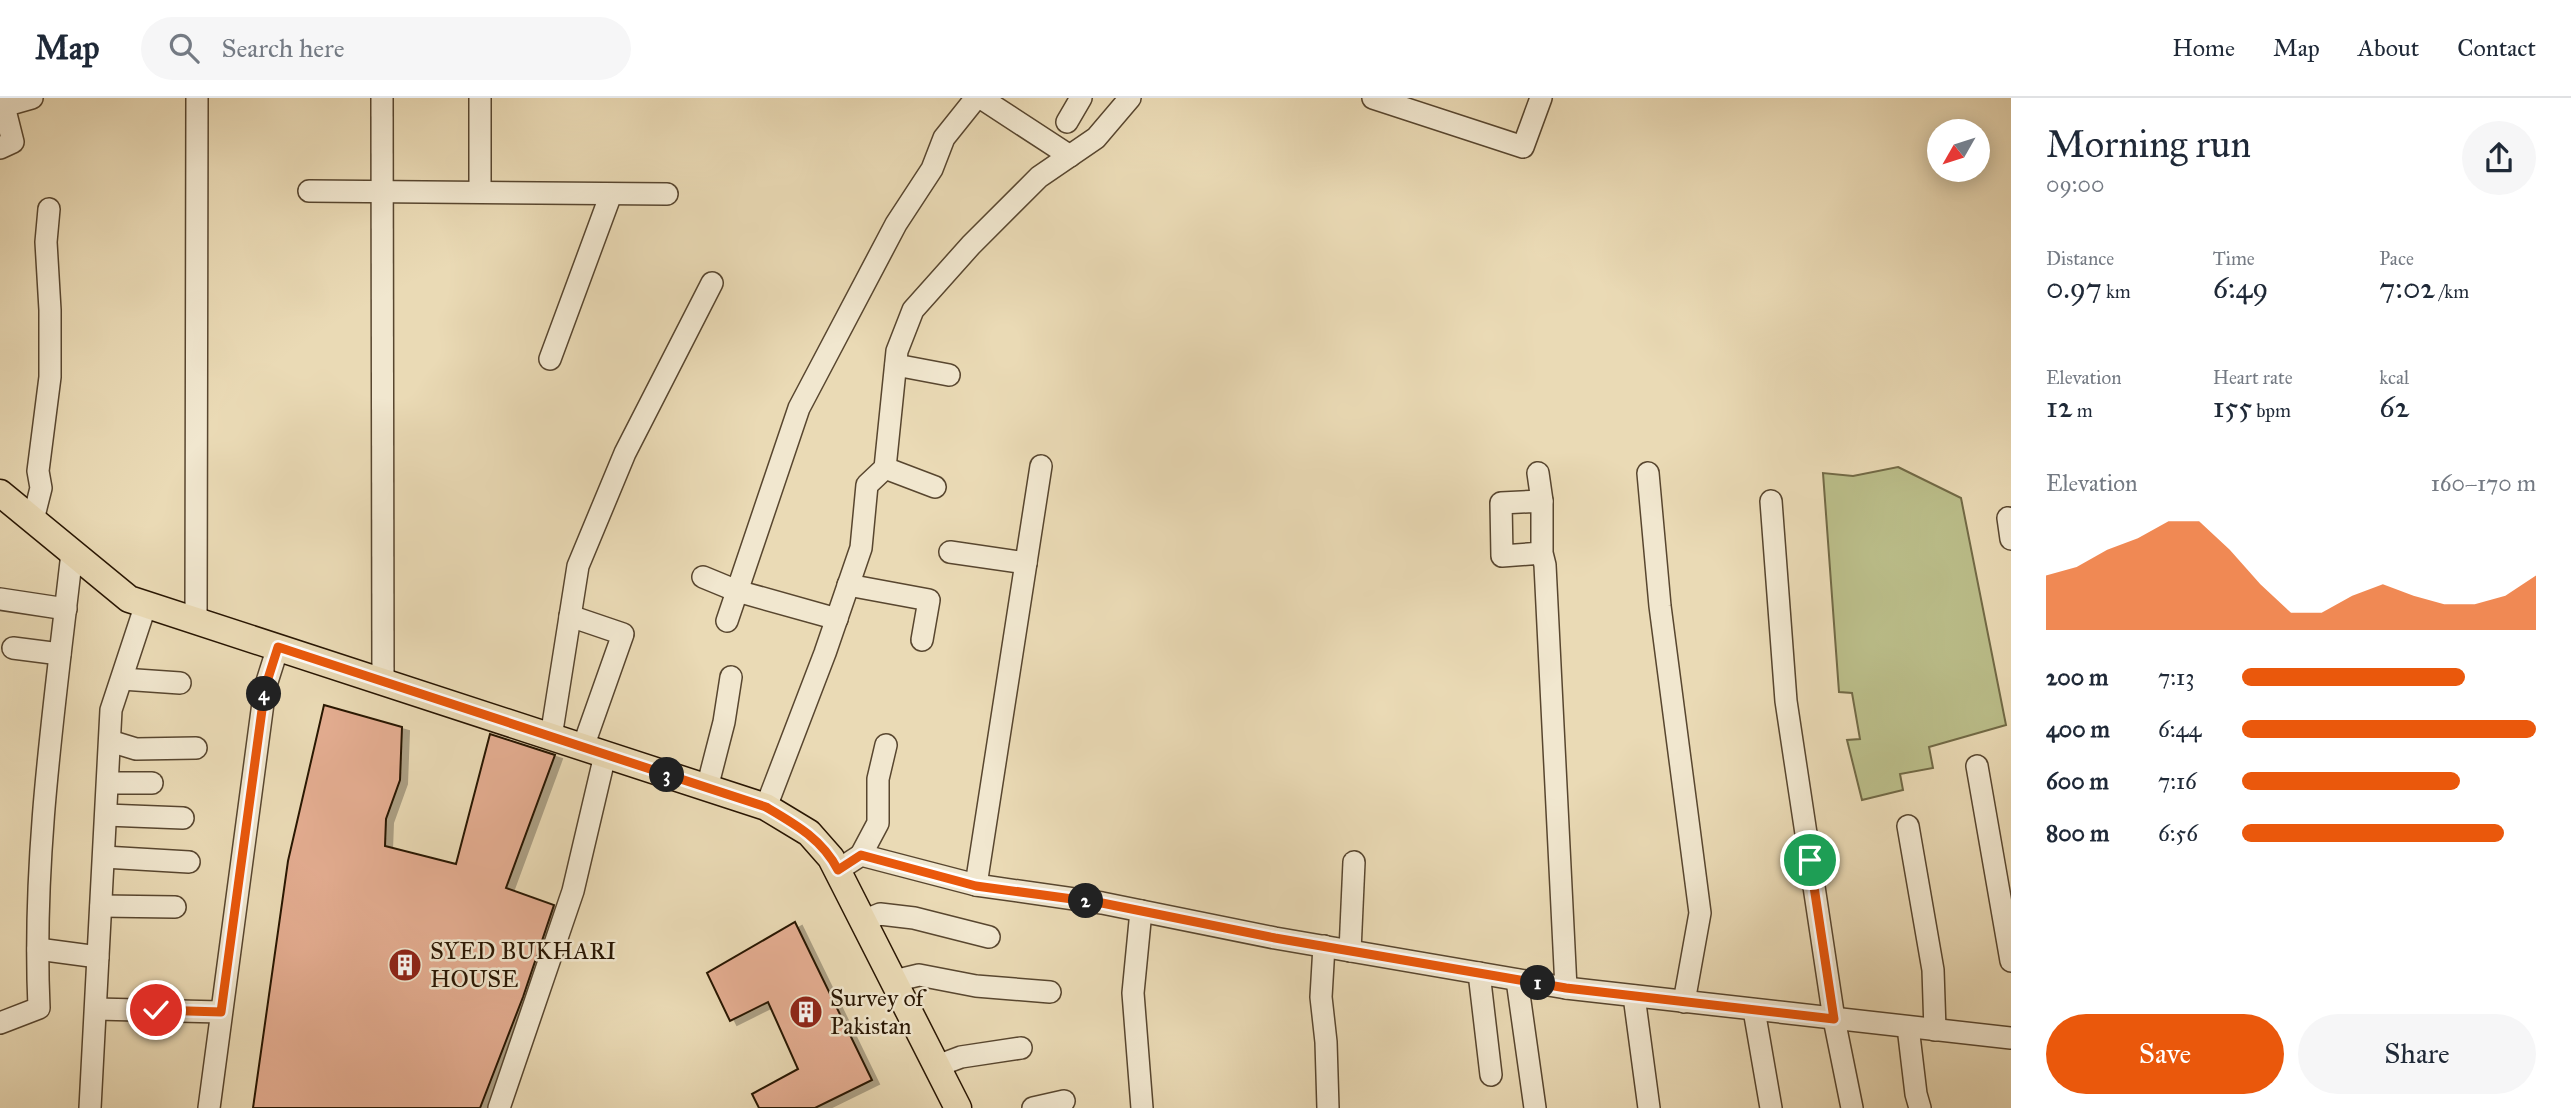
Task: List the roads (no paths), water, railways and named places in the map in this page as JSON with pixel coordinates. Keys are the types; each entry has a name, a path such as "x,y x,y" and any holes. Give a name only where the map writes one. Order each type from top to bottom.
{"main road":[{"path":"0,493 130,599 766,807 808,833 831,858 838,870 958,1108"}],"street":[{"path":"0,148 13,142 4,106 32,98"},
{"path":"197,98 197,621"},
{"path":"382,98 383,682"},
{"path":"480,98 480,192"},
{"path":"727,621 799,408 896,223 932,169 944,138 975,98"},
{"path":"981,98 1070,156"},
{"path":"1067,122 1081,98"},
{"path":"766,807 861,548 867,485 885,468 897,351 913,310 971,245 1030,187 1096,138 1130,98"},
{"path":"1373,98 1523,147 1541,98"},
{"path":"309,191 667,194"},
{"path":"550,359 611,194"},
{"path":"33,520 41,488 38,471 50,377 46,242 49,209"},
{"path":"551,737 578,566 625,453 712,283"},
{"path":"895,365 949,374"},
{"path":"976,886 1041,466"},
{"path":"885,468 935,487"},
{"path":"1538,473 1542,502 1542,553 1545,565 1566,988"},
{"path":"1648,473 1660,606 1700,913 1684,1002"},
{"path":"1771,501 1786,701 1834,1019 1852,1108"},
{"path":"1542,502 1501,503 1502,556 1542,553"},
{"path":"0,1023 39,1008 38,949 45,785 72,552"},
{"path":"950,552 1026,563"},
{"path":"703,576 737,591 837,619"},
{"path":"848,584 929,600 922,640"},
{"path":"0,599 66,609"},
{"path":"90,1108 111,710 146,604"},
{"path":"499,1108 573,891 594,751 623,634 570,616"},
{"path":"209,1108 265,688 278,647"},
{"path":"12,648 60,654"},
{"path":"707,788 724,722 731,677"},
{"path":"122,679 180,683"},
{"path":"110,741 136,749 196,748"},
{"path":"838,870 861,855 878,823 878,779 886,745"},
{"path":"1977,766 2011,961"},
{"path":"108,783 152,783"},
{"path":"106,815 183,818"},
{"path":"1908,826 1933,970 1935,1030"},
{"path":"861,855 976,886 1102,903 1350,951 1566,988 2011,1038"},
{"path":"104,857 190,862"},
{"path":"1350,951 1354,862"},
{"path":"101,906 175,907"},
{"path":"1140,911 1133,993 1142,1108"},
{"path":"863,921 880,914 914,918 989,937"},
{"path":"1324,946 1321,997 1326,1042 1328,1108"},
{"path":"38,949 98,957"},
{"path":"1479,973 1491,1075"},
{"path":"894,981 919,975 976,986 1050,992"},
{"path":"1517,980 1535,1108"},
{"path":"1634,996 1649,1108"},
{"path":"96,1009 221,1012"},
{"path":"1754,1010 1771,1108"},
{"path":"1908,1027 1920,1108"},
{"path":"937,1066 961,1057 1021,1048"},
{"path":"1033,1108 1064,1101"}],"place":[{"name":"SYED BUKHARI HOUSE","path":"405,965"},
{"name":"Survey of Pakistan","path":"806,1012"}]}
